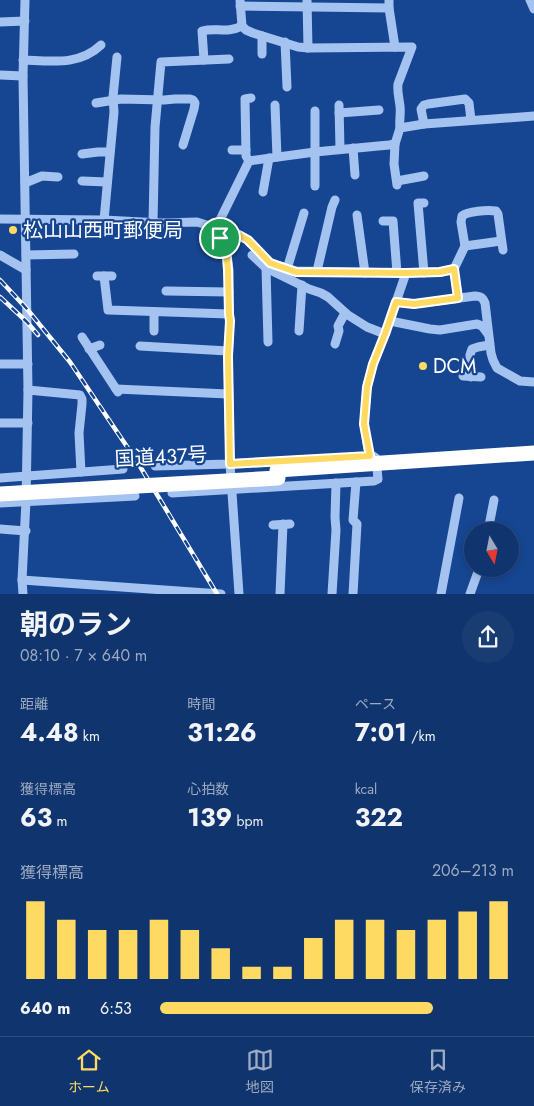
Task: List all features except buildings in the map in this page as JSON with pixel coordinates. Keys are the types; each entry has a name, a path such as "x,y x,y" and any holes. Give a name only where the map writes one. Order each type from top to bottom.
{"highway":[{"name":"国道437号","path":"0,494 534,453"},
{"name":"国道437号","path":"375,464 534,462"},
{"name":"国道437号","path":"0,486 277,474"}],"street":[{"path":"23,594 28,423 23,76 26,0"},
{"path":"530,0 534,8"},
{"path":"395,47 389,4 240,3 242,26 246,30 308,48 395,47 412,46 397,89 401,108 394,164 397,183 424,176"},
{"path":"307,4 308,48"},
{"path":"0,22 25,21"},
{"path":"204,60 202,31 209,29 229,31 242,26"},
{"path":"262,36 262,54"},
{"path":"285,42 287,86"},
{"path":"23,60 56,62 75,60 87,56 101,45"},
{"path":"104,220 117,57"},
{"path":"153,223 155,127 161,62 229,60"},
{"path":"0,75 23,76"},
{"path":"249,161 246,156 245,98 251,98"},
{"path":"96,103 130,99 193,100 195,103 194,109 183,145"},
{"path":"424,124 421,109 424,106 465,99 470,102 471,120"},
{"path":"263,192 273,158 275,105"},
{"path":"340,149 339,109 379,110"},
{"path":"315,111 315,186"},
{"path":"400,128 424,124 534,116"},
{"path":"249,161 395,144"},
{"path":"353,148 355,175"},
{"path":"232,150 246,150"},
{"path":"82,154 110,152"},
{"path":"239,594 230,464 228,351 230,321 227,258 216,228 249,161"},
{"path":"25,183 42,176 58,177"},
{"path":"82,181 107,182"},
{"path":"317,271 334,200"},
{"path":"424,203 418,203 424,273"},
{"path":"458,298 454,269 465,246 461,222 462,216 465,213 496,211 502,246 465,246"},
{"path":"287,269 304,213"},
{"path":"357,215 365,273"},
{"path":"0,219 104,220 153,223 197,222 216,228"},
{"path":"172,493 356,482 378,478 364,424 367,387 373,364 396,302 401,273 392,221 383,222"},
{"path":"220,238 239,235 248,240 270,263 296,272 424,273 454,269"},
{"path":"26,255 74,254"},
{"path":"0,255 26,270"},
{"path":"252,255 266,268 328,297 345,313 367,327 385,334"},
{"path":"266,268 268,342"},
{"path":"104,276 108,310 229,314"},
{"path":"299,331 302,285"},
{"path":"166,291 229,292"},
{"path":"396,302 414,304 480,296 484,299 485,303 492,360 497,368 520,382 534,382"},
{"path":"154,312 154,332"},
{"path":"335,344 339,331 338,326 345,313"},
{"path":"390,321 440,330 477,324 482,326 488,334"},
{"path":"82,337 117,391 228,394"},
{"path":"89,349 100,345"},
{"path":"481,377 467,377 470,355 472,350 478,347 490,345"},
{"path":"140,346 228,351"},
{"path":"0,364 28,364"},
{"path":"28,390 80,395 82,400 79,432 81,472"},
{"path":"0,423 28,423"},
{"path":"155,466 375,464"},
{"path":"0,478 123,469"},
{"path":"353,594 357,524 353,520 356,482"},
{"path":"332,594 336,530 336,483"},
{"path":"0,503 135,496"},
{"path":"441,594 459,498"},
{"path":"490,522 494,500"},
{"path":"280,594 282,524"},
{"path":"0,529 26,530"},
{"path":"470,594 476,578"},
{"path":"22,580 173,592 215,593"}],"railway":[{"path":"0,280 27,309 70,362 138,463 217,594"},
{"path":"0,297 38,335"}],"place":[{"name":"松山山西町郵便局","path":"13,230"},
{"name":"DCM","path":"423,366"}],"route":[{"path":"239,235 248,240 270,263 296,272 406,273 440,272 454,269 458,298 414,304 396,302 373,364 367,387 364,424 370,456 230,464 228,270 224,246 220,238 239,235"}]}
